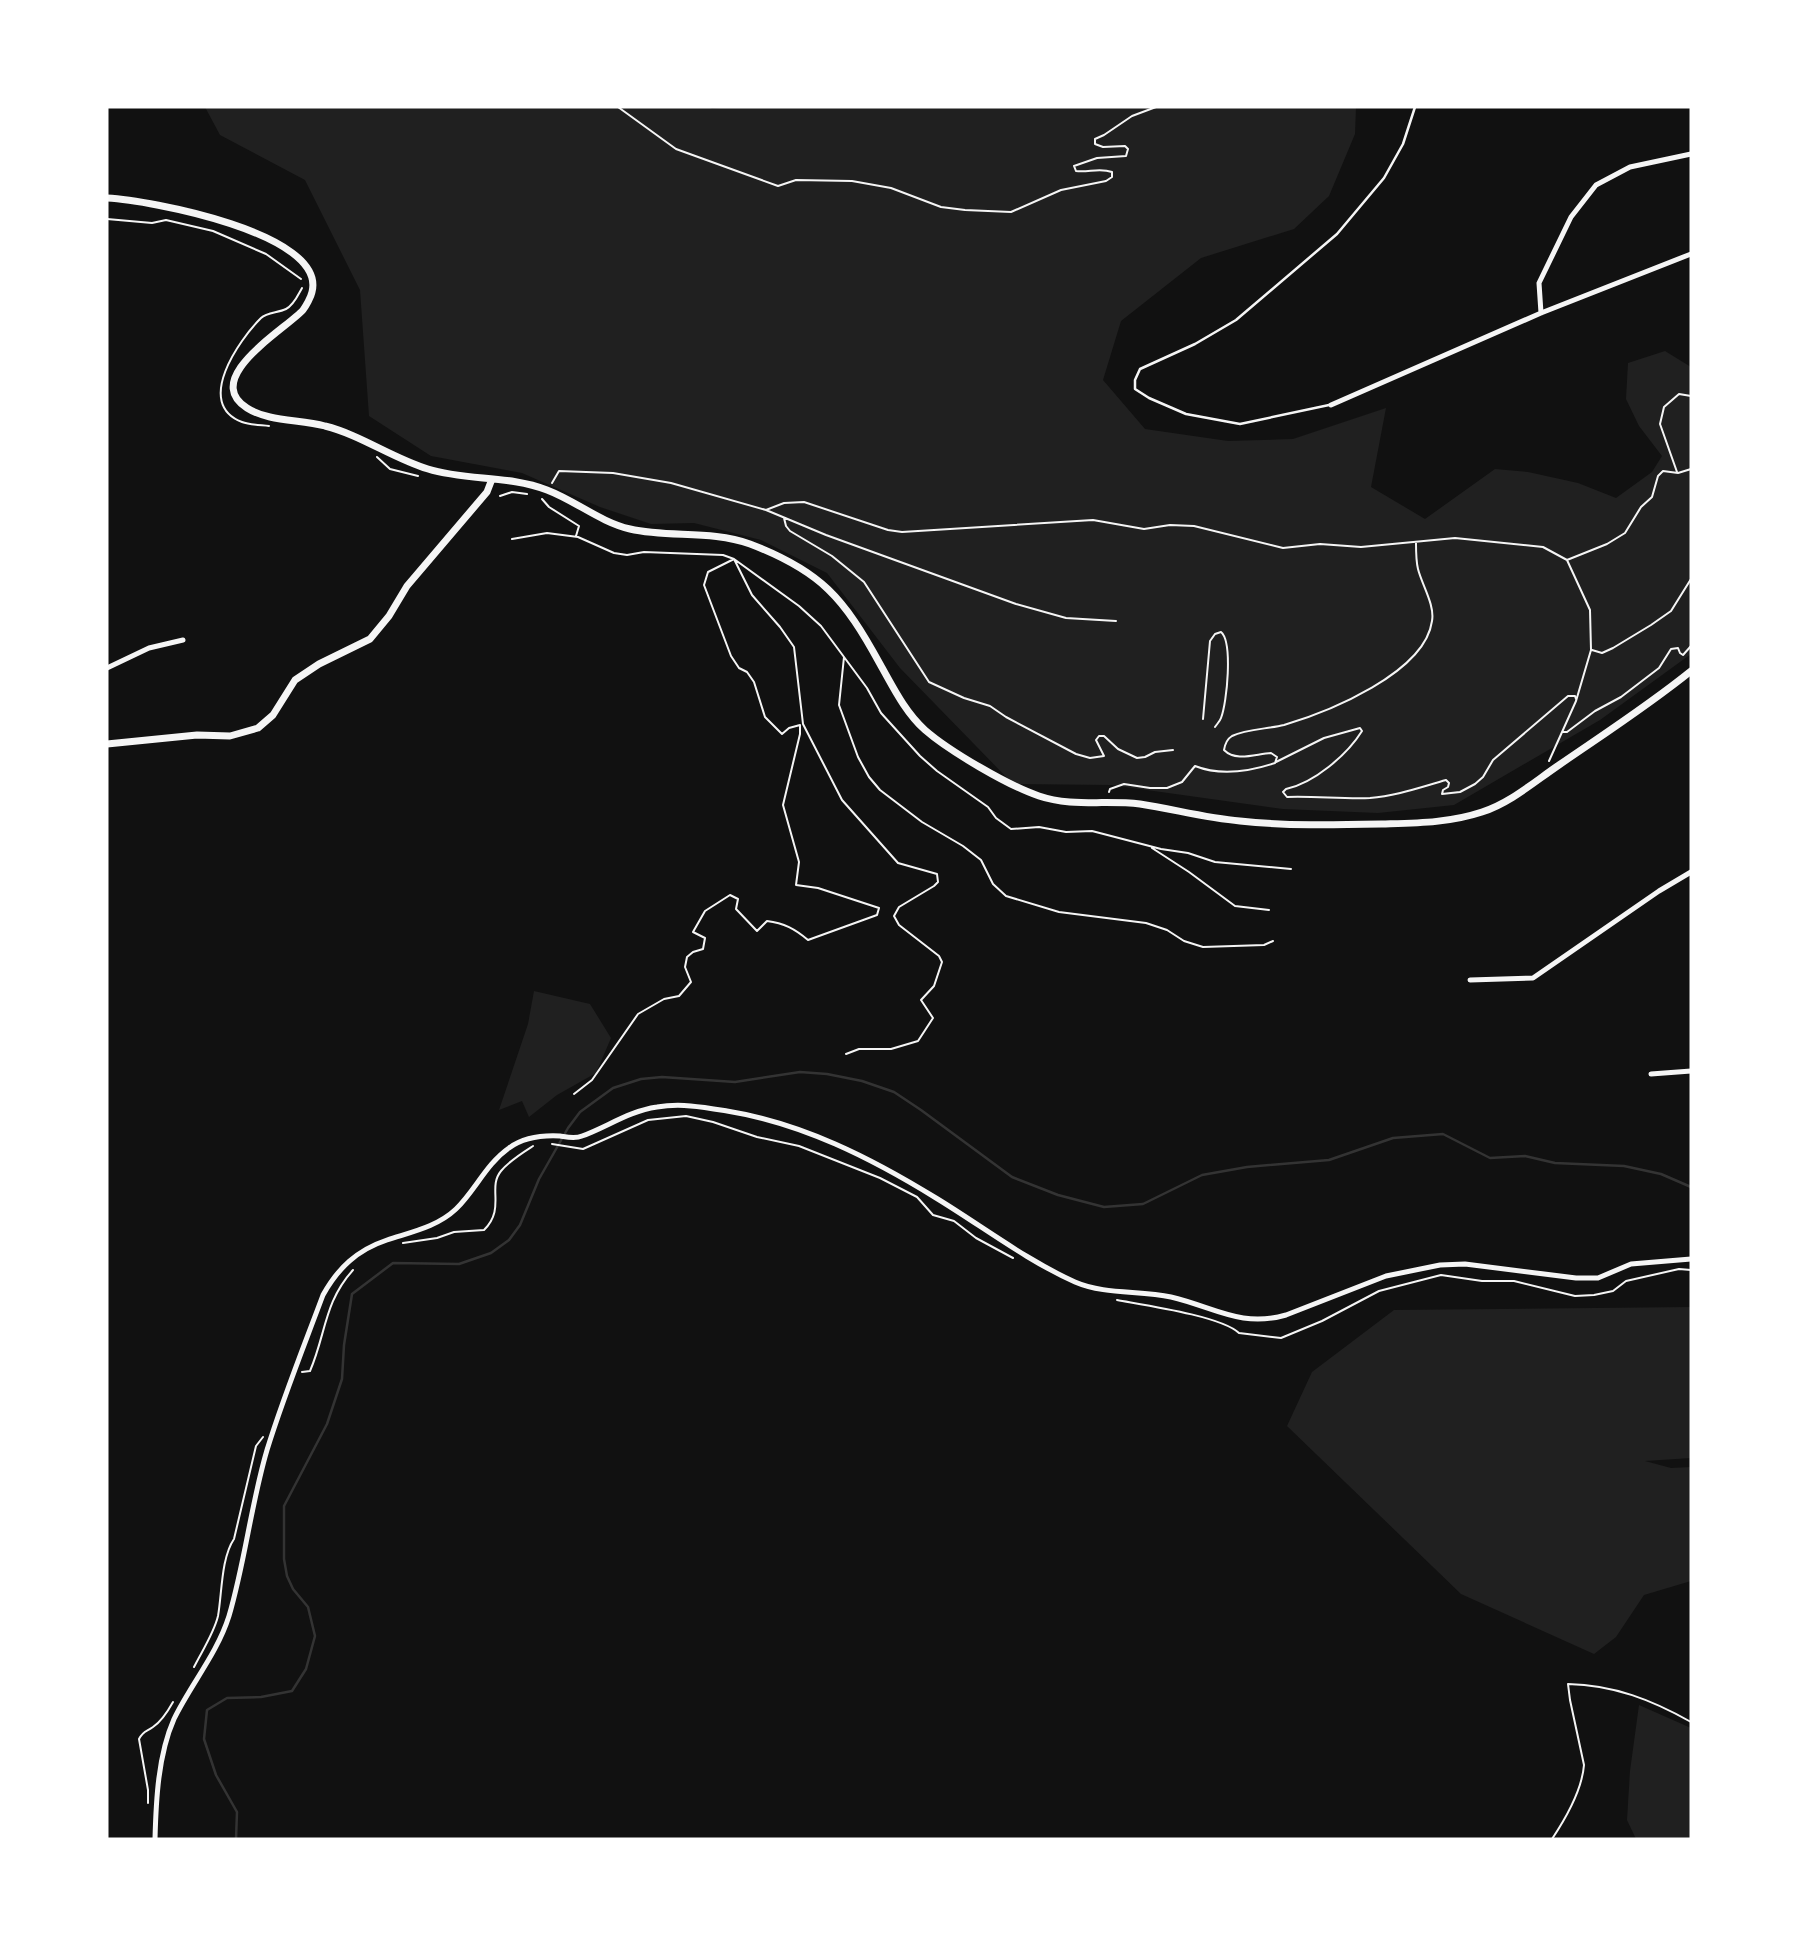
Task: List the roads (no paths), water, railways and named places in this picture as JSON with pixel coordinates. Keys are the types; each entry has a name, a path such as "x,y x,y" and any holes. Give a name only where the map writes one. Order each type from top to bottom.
{"main road":[{"path":"107,198 124,199 208,217 274,240 302,258 313,276 310,299 303,310 254,350 243,363 234,384 236,398 240,404 258,414 326,426 429,470 548,490 607,521 631,529 723,536 788,560 810,573 841,600 914,719 929,734 993,774 1039,796 1066,802 1136,803 1236,821 1296,825 1434,823 1460,819 1504,803 1664,693 1691,671"},
{"path":"107,744 197,735 230,736 258,728 272,715 295,680 319,664 370,639 389,616 407,586 487,492 492,479"}],"street":[{"path":"1541,313 1539,283 1571,217 1596,186 1630,167 1691,154"},
{"path":"1331,405 1541,313 1691,254"},
{"path":"107,668 149,648 183,640"},
{"path":"1469,980 1534,978 1659,891 1691,872"},
{"path":"1651,1074 1691,1071"},
{"path":"155,1839 167,1737 224,1629 267,1451 323,1295 332,1278 344,1265 369,1248 445,1218 467,1196 500,1154 521,1141 547,1135 576,1138 617,1119 655,1107 686,1105 765,1119 848,1149 935,1197 1012,1247 1077,1283 1110,1290 1169,1296 1250,1321 1270,1320 1286,1315 1386,1276 1440,1265 1465,1264 1576,1278 1598,1278 1631,1264 1691,1259"}],"lane":[{"path":"1331,405 1240,424 1186,414 1135,389 1135,380 1140,369 1151,362 1195,344 1236,320 1337,234 1384,178 1403,144 1415,107"}],"waterway":[{"path":"236,1839 237,1812 216,1775 204,1739 207,1710 227,1698 261,1697 292,1691 306,1669 315,1636 308,1607 293,1589 287,1576 284,1559 284,1506 327,1424 342,1379 352,1294 393,1263 459,1264 491,1253 509,1240 520,1225 539,1179 568,1128 580,1112 613,1088 641,1079 662,1077 735,1082 800,1072 862,1081 894,1092 1012,1177 1058,1195 1104,1207 1143,1204 1202,1175 1247,1167 1329,1160 1393,1138 1443,1134 1490,1158 1525,1156 1555,1163 1624,1166 1661,1174 1691,1187"}]}
